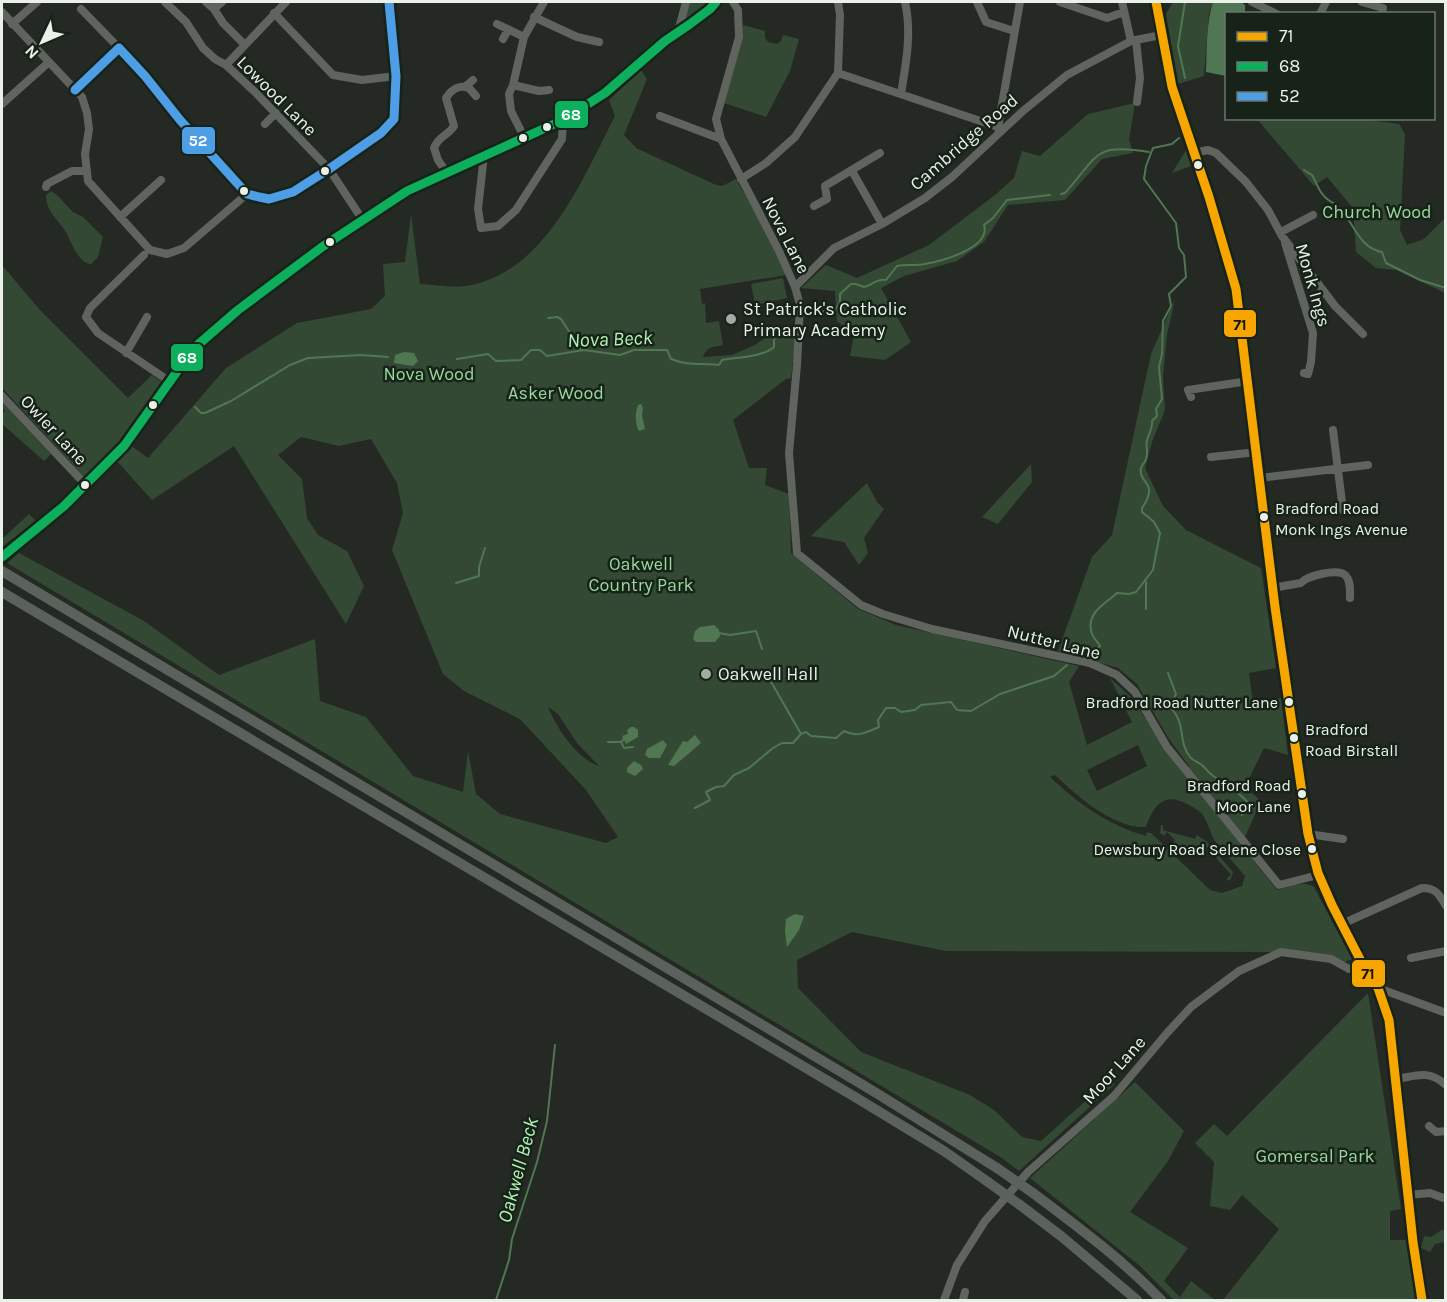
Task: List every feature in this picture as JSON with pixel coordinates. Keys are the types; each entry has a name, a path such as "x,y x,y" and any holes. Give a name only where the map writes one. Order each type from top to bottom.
{"highway":[{"path":"2,571 863,1085 997,1168 1074,1224 1161,1300"},
{"path":"2,592 944,1151 1061,1236 1137,1300"}],"main road":[{"path":"2,557 46,522 124,446 193,349 212,332 362,219 407,190 563,120 605,93 641,61 716,2"},
{"path":"1156,2 1172,87 1236,289 1272,588 1292,738 1308,834 1318,873 1363,965 1377,987 1389,1020 1422,1300"}],"street":[{"path":"12,24 37,2"},
{"name":"Lowood Lane","path":"165,2 186,21 203,48 214,59 226,65 276,113 329,169 362,219"},
{"path":"206,2 245,45"},
{"path":"214,9 222,2"},
{"path":"226,65 286,2"},
{"path":"81,9 145,76 180,120 248,194 270,199 286,195 329,169 381,133 394,119 396,75 388,2"},
{"path":"524,137 512,111 509,94 524,38 544,2"},
{"path":"678,32 686,2"},
{"name":"Nova Lane","path":"733,2 738,10 739,37 716,119 721,139 779,251 800,304 789,453 795,549 806,560"},
{"path":"741,179 766,163 795,137 838,73 840,15 838,2"},
{"path":"901,94 909,43 909,17 905,2"},
{"path":"978,2 986,22 1014,31"},
{"path":"838,73 999,130 1020,2"},
{"path":"1060,2 1107,18 1124,12"},
{"path":"1122,2 1133,40 1140,78 1137,102"},
{"path":"1252,2 1273,12"},
{"path":"1362,2 1383,8 1382,12"},
{"path":"2,12 82,98 89,129 86,154 88,181 150,250 167,254 184,248 248,194"},
{"path":"274,13 333,75 362,80 396,75"},
{"path":"534,17 577,37 599,42"},
{"path":"497,24 524,38"},
{"path":"503,39 508,30"},
{"name":"Cambridge Road","path":"795,287 834,248 882,224 925,198 952,177 999,130 1067,75 1133,40 1161,35"},
{"path":"75,90 119,48"},
{"path":"2,104 49,62"},
{"path":"447,173 434,148 441,136 451,131 454,126 446,98 451,91 466,86 472,80"},
{"path":"513,85 539,91 549,90"},
{"path":"466,86 476,96"},
{"path":"265,124 276,113"},
{"path":"660,116 721,139"},
{"path":"484,155 478,209 481,228 498,226 516,210 562,140 563,120"},
{"name":"Monk Ings","path":"1194,153 1208,150 1216,153 1245,182 1268,210 1282,234 1335,306 1363,334"},
{"path":"814,207 826,199 825,186 880,153"},
{"path":"46,187 47,184 72,171 86,171"},
{"path":"852,171 882,224"},
{"path":"120,217 161,180"},
{"path":"1282,234 1313,215"},
{"name":"Monk Ings","path":"1282,234 1313,333 1308,374"},
{"path":"144,255 90,308 86,316 98,333 169,381"},
{"path":"126,353 147,317"},
{"path":"1191,398 1188,390 1248,381"},
{"name":"Owler Lane","path":"2,396 86,485"},
{"path":"1334,430 1343,510"},
{"path":"1211,457 1257,452"},
{"path":"1260,478 1368,465"},
{"name":"Nutter Lane","path":"806,560 861,605 883,614 932,629 1090,663 1117,675 1135,693 1167,747 1279,885 1318,873"},
{"path":"1272,588 1301,583 1303,579 1309,577 1338,572 1346,575 1350,584 1350,598"},
{"path":"1308,834 1343,840"},
{"path":"1342,924 1422,888 1432,888 1439,894 1446,906"},
{"path":"1411,958 1446,951"},
{"name":"Moor Lane","path":"944,1300 957,1265 985,1221 1028,1172 1114,1096 1191,1007 1239,971 1281,952 1331,959 1349,969 1363,965"},
{"path":"1377,987 1446,1013"},
{"path":"1396,1079 1428,1074 1438,1078 1446,1085"},
{"path":"1429,1126 1436,1132 1446,1131"},
{"path":"1408,1196 1430,1193 1446,1199"}],"green space":[{"path":"689,2 713,2 682,27 689,5"},
{"path":"1173,2 1213,2 1209,13 1204,76 1178,84 1166,14"},
{"path":"743,25 765,31 765,38 768,42 777,44 783,35 799,39 790,71 766,117 724,103 743,36"},
{"path":"641,70 647,79 624,135 636,148 716,185 722,186 736,179 772,243 786,275 700,289 702,304 705,303 706,323 719,321 723,345 708,349 703,357 732,355 767,337 796,336 791,378 786,379 733,420 749,468 767,468 765,485 789,494 791,553 858,609 896,625 1079,666 1069,682 1087,745 1132,722 1110,678 1131,697 1181,771 1189,766 1169,739 1137,684 1118,668 1058,651 1092,557 1112,535 1151,354 1175,299 1167,335 1163,376 1165,410 1152,442 1145,468 1163,506 1186,530 1261,568 1276,668 1249,673 1253,703 1281,698 1288,755 1264,748 1245,787 1261,801 1245,837 1254,861 1277,890 1301,884 1314,887 1352,959 1340,964 1281,952 946,951 852,932 797,960 798,988 861,1052 970,1095 994,1110 1022,1137 1041,1141 1109,1080 1115,1084 1019,1171 1002,1158 7,563 19,553 144,621 219,675 315,639 320,701 366,717 413,776 463,792 468,751 476,794 500,814 606,843 618,837 586,790 520,719 464,691 443,674 392,550 403,513 397,483 371,439 339,446 301,437 278,455 302,479 307,518 318,535 347,551 364,586 346,624 234,446 152,500 116,460 130,445 148,458 226,368 297,323 371,309 385,296 383,264 405,262 411,214 420,284 466,286 494,278 518,263 558,220 575,194 615,116 609,100","holes":["548,707 558,714 577,743 599,766 575,749 562,733","1138,745 1147,766 1097,791 1087,770","1055,775 1097,810 1121,823 1134,826 1146,827 1156,807 1166,800 1179,800 1195,808 1204,818 1217,844 1245,876 1242,886 1222,893 1210,890 1151,833 1147,832 1146,836 1107,820 1083,805 1050,777"]},
{"path":"1135,103 1129,140 1133,153 1102,159 1065,200 1008,205 984,242 957,261 904,276 881,288 911,342 885,360 850,356 854,336 837,321 835,291 801,288 826,265 857,278 929,245 1014,178 1022,151 1040,156 1088,114"},
{"name":"Church Wood","path":"1258,120 1368,120 1399,124 1405,134 1400,230 1407,245 1424,239 1445,218 1445,293 1397,270 1376,268 1356,252 1353,208 1327,177 1314,186"},
{"path":"1186,150 1191,166 1172,173"},
{"path":"51,191 103,237 98,257 91,264 79,257 66,232 50,211 46,195"},
{"path":"2,265 39,309 128,398 152,375 163,383 122,443 86,479 2,388"},
{"path":"783,278 787,298 755,305 751,284"},
{"path":"2,402 51,454 44,461 2,424 2,413 5,411"},
{"path":"1031,464 1032,482 998,524 982,517"},
{"path":"867,483 877,502 884,509 864,538 868,553 859,565 844,542 811,536"},
{"path":"29,514 36,521 2,547 2,539"},
{"path":"1161,825 1163,825 1163,830 1195,839 1197,835 1207,842 1233,872 1230,881 1226,879 1231,875 1205,845 1182,851 1173,843 1175,840 1167,832 1164,836 1160,833"},
{"name":"Gomersal Park","path":"1368,993 1401,1209 1390,1211 1390,1240 1406,1240 1416,1300 1223,1300 1279,1229 1242,1195 1230,1210 1210,1206 1214,1162 1195,1143 1214,1124 1227,1136"},
{"path":"1135,1082 1184,1131 1168,1161 1130,1212 1188,1248 1164,1281 1180,1297 1191,1281 1215,1300 1174,1300 1140,1266 1030,1178"},
{"path":"1443,1229 1444,1242 1435,1244 1430,1252 1421,1248 1424,1236 1431,1237"}],"shaded area":[{"path":"1213,2 1241,2 1245,5 1245,12 1225,12 1225,76 1206,72"},
{"path":"404,352 414,353 418,361 413,366 394,363 395,355"},
{"path":"641,404 645,429 639,431 636,415 638,405"},
{"path":"714,625 719,630 720,636 715,642 696,642 693,639 695,631 700,627"},
{"path":"631,727 638,730 638,737 626,744 622,736 628,734 627,730"},
{"path":"695,735 701,743 674,766 668,765 683,741 687,742"},
{"path":"663,740 667,745 660,758 649,758 645,755 647,749"},
{"path":"634,761 643,769 635,776 627,772 627,768"},
{"path":"795,914 804,916 799,930 787,947 786,919"}],"waterway":[{"path":"1185,2 1178,46 1185,78"},
{"path":"1093,653 1100,646 1092,634 1093,615 1117,593 1136,592 1153,570 1160,533 1154,522 1142,512 1149,488 1142,477 1141,468 1147,457 1147,442 1152,421 1157,416 1156,409 1162,399 1159,367 1162,354 1163,321 1171,306 1169,294 1186,277 1184,255 1179,248 1176,223 1144,179 1153,148 1172,144 1179,138"},
{"name":"Nova Beck","path":"1061,194 1065,193 1092,161 1107,151 1117,149 1149,152"},
{"path":"1304,170 1312,175 1323,195 1341,209 1363,241 1374,250 1382,252 1386,263 1420,280 1446,288"},
{"name":"Nova Beck","path":"820,312 835,310 840,302 840,294 851,284 864,287 880,280 886,280 897,266 921,265 953,256 973,247 984,233 984,225 993,218 1007,200 1050,195"},
{"path":"548,318 561,319 581,350"},
{"name":"Nova Beck","path":"457,359 488,354 496,361 521,360 531,350 540,350 547,356 584,350 620,355 634,350 667,350 671,359 677,361 719,365 722,360 757,355 769,350 774,347 774,339 789,329"},
{"name":"Nova Beck","path":"195,407 201,413 205,413 231,401 290,365 308,358 361,355 388,357"},
{"path":"456,583 479,576 479,567 485,548"},
{"path":"1146,582 1146,609"},
{"path":"719,633 730,635 756,631 762,649"},
{"name":"Oakwell Beck","path":"695,808 710,800 706,792 724,786 734,775 749,768 773,748 782,743 793,743 806,732 811,736 836,738 844,731 853,734 866,732 879,727 878,720 886,708 895,708 901,712 915,710 921,705 951,702 957,710 971,711 1000,694 1054,676 1067,665"},
{"path":"1168,673 1176,694 1170,707 1178,720 1186,751 1193,760 1247,801 1251,806 1242,815"},
{"path":"770,680 801,734"},
{"path":"608,742 621,742 624,739"},
{"path":"621,742 624,748 633,747"},
{"name":"Oakwell Beck","path":"496,1300 547,1121 555,1045"}],"transit line":[{"name":"52","path":"75,90 119,48 247,194 269,199 293,192 329,169 381,133 394,119 396,76 389,2"},
{"name":"68","path":"2,557 64,506 124,446 193,349 238,310 322,247 407,191 563,120 605,93 665,41 710,9 716,2"},
{"name":"71","path":"1156,2 1172,87 1209,197 1236,289 1275,607 1308,834 1318,873 1363,965 1378,988 1389,1020 1413,1242 1422,1300"}],"place":[{"name":"St Patrick's Catholic Primary Academy","path":"731,319"},
{"name":"Bradford Road Monk Ings Avenue","path":"1264,517"},
{"name":"Oakwell Hall","path":"706,674"},
{"name":"Bradford Road Nutter Lane","path":"1289,702"},
{"name":"Bradford Road Birstall","path":"1294,738"},
{"name":"Bradford Road Moor Lane","path":"1302,794"},
{"name":"Dewsbury Road Selene Close","path":"1312,849"}],"park label":[{"name":"Nova Wood","path":"429,374"},
{"name":"Asker Wood","path":"556,393"},
{"name":"Oakwell Country Park","path":"641,574"}]}
